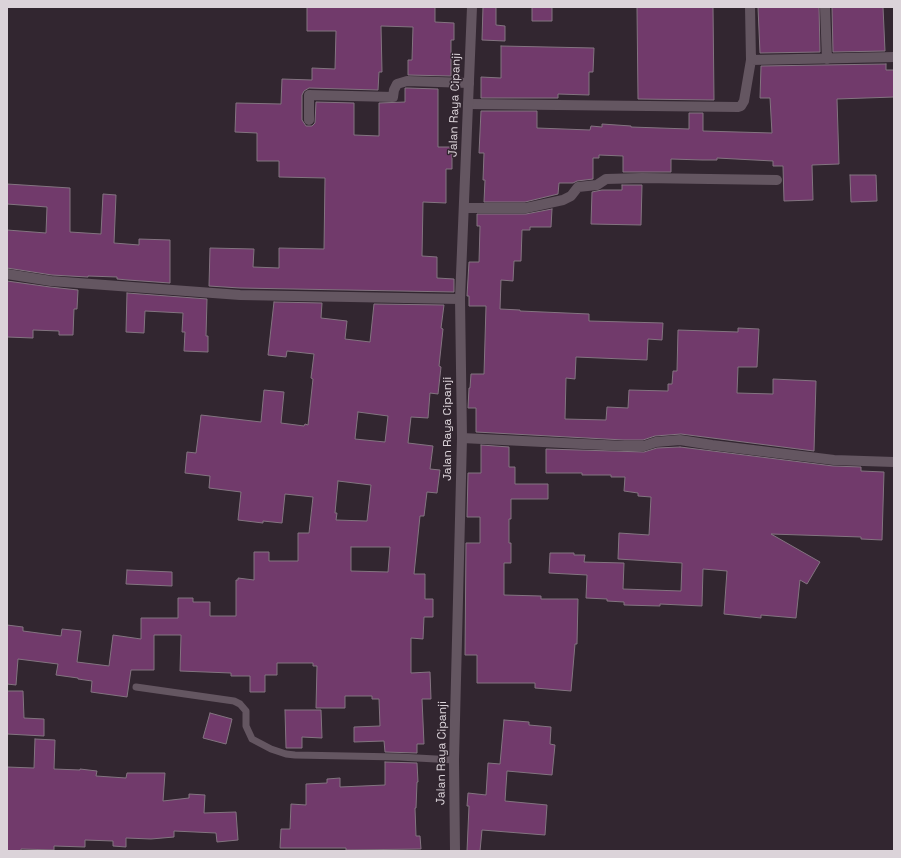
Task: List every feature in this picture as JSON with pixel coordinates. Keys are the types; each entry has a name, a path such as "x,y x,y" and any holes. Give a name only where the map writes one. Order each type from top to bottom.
{"street":[{"name":"Jalan Raya Cipanji","path":"455,851 454,760 462,438 460,300 472,7"},
{"path":"468,104 742,106 751,60 750,7"},
{"path":"825,7 827,59"},
{"path":"751,60 894,57"},
{"path":"308,120 309,96 393,97 397,84 407,81 469,83"},
{"path":"464,208 526,208 563,200 571,196 578,187 597,184 606,180 648,178 777,180"},
{"path":"7,274 51,281 240,295 460,300"},
{"path":"462,438 624,446 644,446 656,442 680,440 834,460 894,462"}],"lane":[{"path":"136,687 234,701 240,704 246,711 246,726 252,739 271,749 286,754 454,760"}],"building":[{"path":"307,7 435,7 435,22 454,23 454,40 451,40 451,76 408,75 408,60 412,60 413,27 381,26 382,72 379,72 378,90 309,88 304,91 302,95 302,120 306,126 312,126 315,123 316,102 354,103 354,135 379,136 379,103 405,102 405,88 438,89 438,147 452,147 452,169 446,169 446,203 423,202 422,256 437,257 437,278 454,279 454,292 240,288 209,286 210,248 254,249 253,267 279,268 279,248 324,249 325,178 279,177 279,161 257,161 257,133 235,132 236,103 281,104 282,79 312,80 312,68 335,69 336,31 307,31"},
{"path":"483,7 496,7 496,25 505,26 505,41 482,40"},
{"path":"532,7 552,7 552,21 532,21"},
{"path":"637,7 713,7 714,100 638,99"},
{"path":"758,7 819,7 820,52 760,53"},
{"path":"832,7 883,7 885,51 833,52"},
{"path":"501,46 594,48 593,72 589,72 589,95 558,94 558,98 481,98 481,77 501,78"},
{"path":"886,64 886,70 894,70 894,97 837,99 839,164 812,165 813,200 784,201 783,166 773,166 773,161 717,158 717,160 671,159 671,172 623,172 623,156 599,155 599,158 593,158 593,179 573,183 559,183 558,194 525,202 484,202 484,153 479,153 481,111 537,111 537,128 590,130 591,126 602,127 602,124 631,127 689,129 689,113 703,113 703,131 772,133 770,98 760,98 761,66"},
{"path":"850,175 876,175 877,201 851,202"},
{"path":"7,184 70,188 70,232 101,234 103,194 116,195 114,243 139,245 139,239 170,240 170,283 117,279 117,277 52,275 7,268 7,230 46,233 47,207 7,204"},
{"path":"622,185 642,185 641,225 591,224 592,192 602,190 622,190"},
{"path":"552,209 551,227 530,227 530,230 522,230 521,261 514,261 513,281 501,280 500,309 589,314 589,321 663,323 662,340 648,339 647,360 576,357 575,379 566,378 565,419 606,420 607,407 628,408 629,390 668,391 668,384 672,384 673,371 677,371 678,330 738,332 738,328 759,329 757,367 738,367 737,393 773,394 773,379 816,381 814,451 681,434 655,436 643,440 624,440 476,432 476,408 468,408 469,388 471,374 484,374 486,306 469,306 469,296 467,296 469,262 479,262 480,226 477,226 477,214 526,214"},
{"path":"7,281 78,290 77,309 74,309 73,335 59,335 59,331 33,330 33,338 7,337"},
{"path":"127,293 207,299 206,336 208,336 208,352 184,351 185,332 182,332 183,313 145,311 144,333 126,332"},
{"path":"274,302 322,303 321,318 347,321 345,339 370,342 374,304 444,305 441,328 443,329 438,394 430,393 428,418 411,417 408,443 433,446 430,469 440,470 437,493 427,492 424,516 420,516 414,574 425,574 425,599 433,599 433,617 424,617 423,639 411,638 411,673 430,672 431,699 422,699 424,744 417,744 417,753 385,752 384,741 354,742 354,727 380,726 379,699 372,699 372,696 345,696 345,708 316,708 317,666 313,666 313,663 277,663 277,675 265,675 265,692 250,692 250,676 231,676 231,673 180,671 181,635 154,635 154,670 131,670 127,697 91,692 92,681 56,675 58,664 18,659 16,685 7,684 7,625 23,627 23,631 61,636 62,629 81,631 77,662 109,666 113,635 141,639 141,618 178,618 178,598 193,598 193,602 210,602 210,616 236,616 236,580 238,580 238,578 254,580 254,552 269,552 269,561 298,561 298,533 309,533 313,497 285,494 282,523 263,521 263,523 238,520 241,492 209,488 210,476 185,473 187,452 196,453 201,415 261,422 264,390 284,392 281,423 304,426 305,424 308,425 314,354 287,351 286,357 268,355","holes":["358,412 388,416 385,442 355,439","338,481 371,485 367,521 336,520 337,513 335,513","351,547 390,547 388,572 351,571"]},
{"path":"481,445 509,447 509,467 515,467 515,484 548,484 548,499 511,499 509,543 511,543 511,563 504,563 504,595 541,596 541,599 578,599 577,644 575,644 571,691 535,688 535,683 477,683 477,655 465,655 466,543 480,543 480,517 467,517 468,473 481,473"},
{"path":"680,447 833,466 861,467 861,471 884,472 882,540 861,539 861,537 771,534 820,562 807,584 800,580 796,618 761,615 761,618 724,614 727,571 703,569 702,606 660,604 660,606 624,605 624,602 607,601 607,599 586,598 587,575 549,573 550,553 574,553 574,555 585,555 584,562 624,563 623,589 681,591 682,563 618,559 619,533 649,535 651,497 638,496 638,493 624,491 625,477 611,477 611,475 582,475 582,473 546,473 546,449 644,452 657,448"},
{"path":"127,570 172,572 172,586 126,584"},
{"path":"7,691 23,691 24,718 44,719 44,736 7,734"},
{"path":"285,710 321,710 322,738 302,737 302,748 286,748"},
{"path":"210,713 232,719 226,744 203,738"},
{"path":"504,720 529,722 529,725 551,727 550,744 555,745 552,775 507,771 505,801 547,805 545,835 482,830 480,851 467,851 469,806 467,806 468,793 486,795 488,763 500,764"},
{"path":"35,739 55,740 54,769 80,769 97,771 96,776 126,778 127,773 165,773 163,801 189,798 189,794 205,795 204,813 236,812 238,840 217,842 216,833 174,831 174,837 151,839 126,838 126,847 113,846 113,841 85,840 85,847 54,846 54,850 21,849 21,851 7,851 7,767 34,768"},
{"path":"385,762 417,763 418,782 415,808 416,836 420,836 421,849 346,850 346,848 280,848 281,829 290,829 291,804 306,805 306,784 327,783 327,779 340,778 340,787 385,785"}]}
